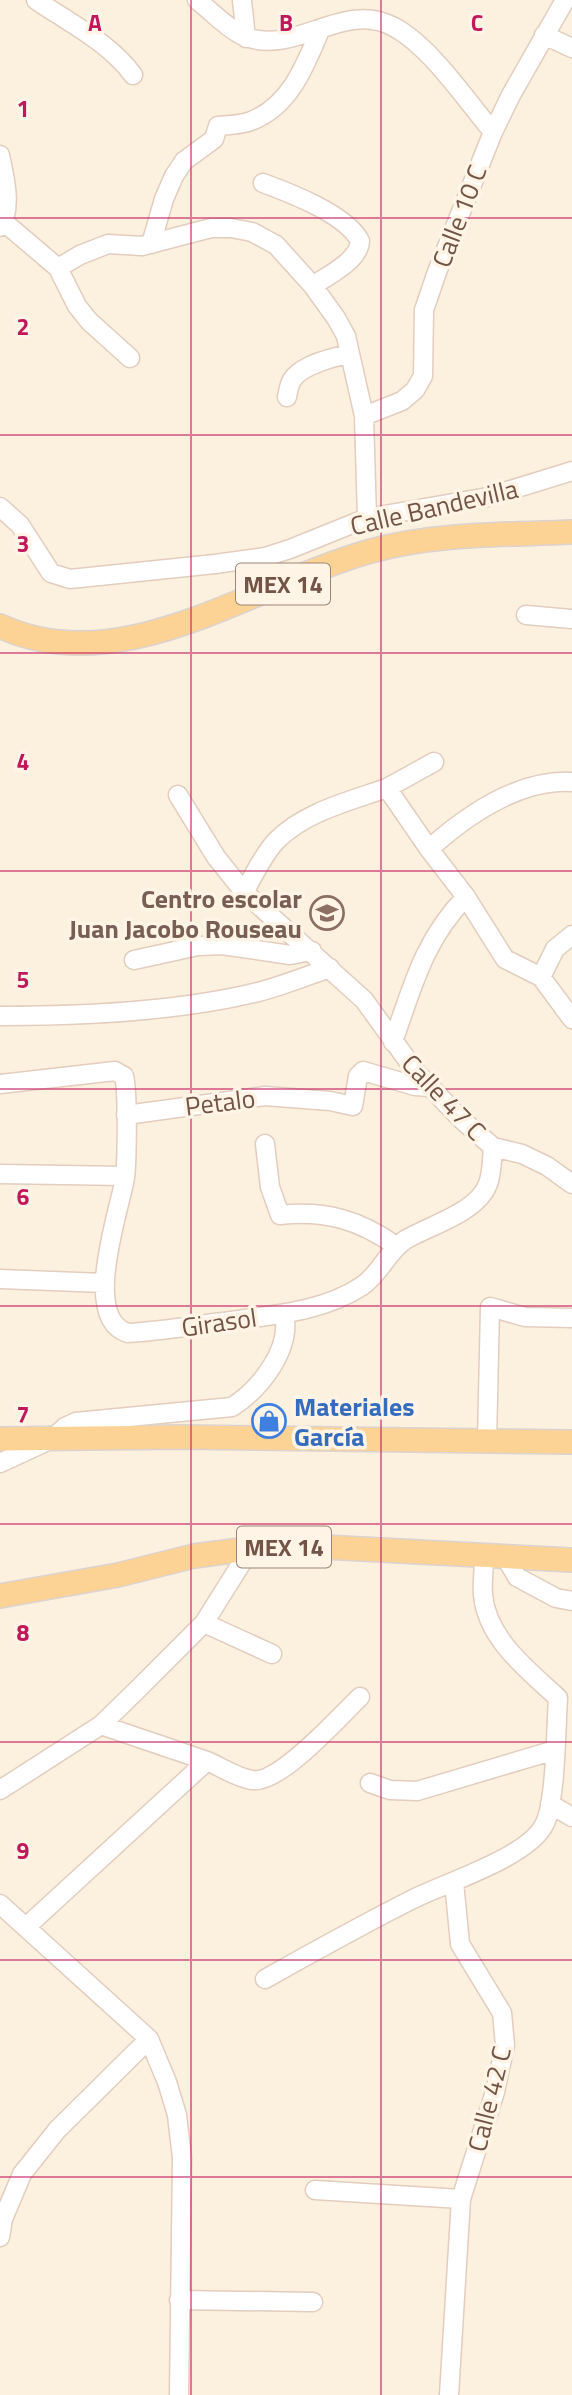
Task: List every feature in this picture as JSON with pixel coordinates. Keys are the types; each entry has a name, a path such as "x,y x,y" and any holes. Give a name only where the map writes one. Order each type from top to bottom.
{"main road":[{"name":"MEX 14","path":"0,626 48,642 114,641 174,626 372,551 468,536 572,532"},
{"path":"0,1439 181,1437 572,1442"},
{"name":"MEX 14","path":"0,1596 118,1575 194,1556 251,1548 324,1548 572,1560"}],"street":[{"path":"36,0 108,50 133,75"},
{"path":"197,0 246,38 277,42 341,21 361,18 382,21 396,27 425,50 493,132"},
{"path":"242,0 246,38"},
{"name":"Calle 10 C","path":"364,416 402,401 415,390 423,376 424,310 457,221 511,95 544,35 566,4"},
{"path":"151,244 169,186 184,161 214,139 218,126 249,122 284,98 305,65 321,28"},
{"path":"544,35 572,48"},
{"path":"0,155 6,194 2,224 58,268 73,299 89,321 130,358"},
{"path":"262,183 304,198 337,218 360,241 360,246 352,258 313,286"},
{"path":"58,268 80,254 108,244 142,246 211,228 252,232 276,245 313,286 346,336 364,416 367,518"},
{"path":"287,397 292,379 301,372 330,358 350,354"},
{"name":"Calle Bandevilla","path":"0,507 20,525 51,573 69,579 265,557 367,518 488,497 572,471"},
{"path":"526,615 572,619"},
{"path":"244,891 270,848 284,834 320,811 387,788 434,762"},
{"path":"429,849 446,833 500,800 544,783 572,782"},
{"path":"387,788 466,897 505,959 516,967 541,977 572,1019"},
{"name":"Calle 47 C","path":"178,794 216,857 244,891 371,1008 393,1042 461,1119 493,1147 522,1154 547,1166 572,1184"},
{"path":"393,1042 427,948 466,897"},
{"path":"541,977 555,948 572,935"},
{"path":"134,960 198,946 222,945 290,954 312,951"},
{"path":"0,1016 89,1015 219,1001 261,992 330,968"},
{"name":"Petalo","path":"126,1115 265,1096 353,1106 358,1076 363,1071 415,1086 430,1087"},
{"name":"Girasol","path":"0,1084 115,1072 122,1074 126,1080 125,1176 104,1283 107,1313 111,1324 118,1330 128,1333 284,1314 286,1324 280,1349 250,1396 232,1407 76,1422 65,1427 52,1439 0,1463"},
{"path":"265,1144 267,1173 280,1215 300,1213 340,1217 377,1233 396,1246"},
{"path":"284,1314 313,1307 363,1285 396,1246 475,1202 488,1185 493,1147"},
{"path":"0,1174 125,1176"},
{"path":"0,1279 104,1283"},
{"path":"487,1441 491,1307 525,1317 572,1318"},
{"path":"0,1790 101,1725 204,1623 251,1548"},
{"path":"265,1979 414,1898 479,1871 530,1842 544,1826 550,1804 558,1698 502,1642 488,1618 483,1595 495,1558 517,1577 556,1598 572,1601"},
{"path":"204,1623 272,1654"},
{"path":"101,1725 206,1761 251,1780 267,1779 284,1769 360,1697"},
{"path":"370,1783 390,1790 417,1791 555,1750"},
{"path":"26,1927 206,1761"},
{"path":"550,1804 572,1817"},
{"name":"Calle 42 C","path":"449,2395 461,2199 495,2092 505,2045 502,2012 460,1944 454,1882"},
{"path":"0,1904 149,2039 177,2115 182,2158 179,2395"},
{"path":"0,2237 4,2219 22,2174 57,2130 149,2039"},
{"path":"315,2190 461,2199"},
{"path":"179,2300 313,2302"}],"place":[{"name":"Centro escolar Juan Jacobo Rouseau","path":"327,913"},
{"name":"Materiales García","path":"269,1421"}]}
